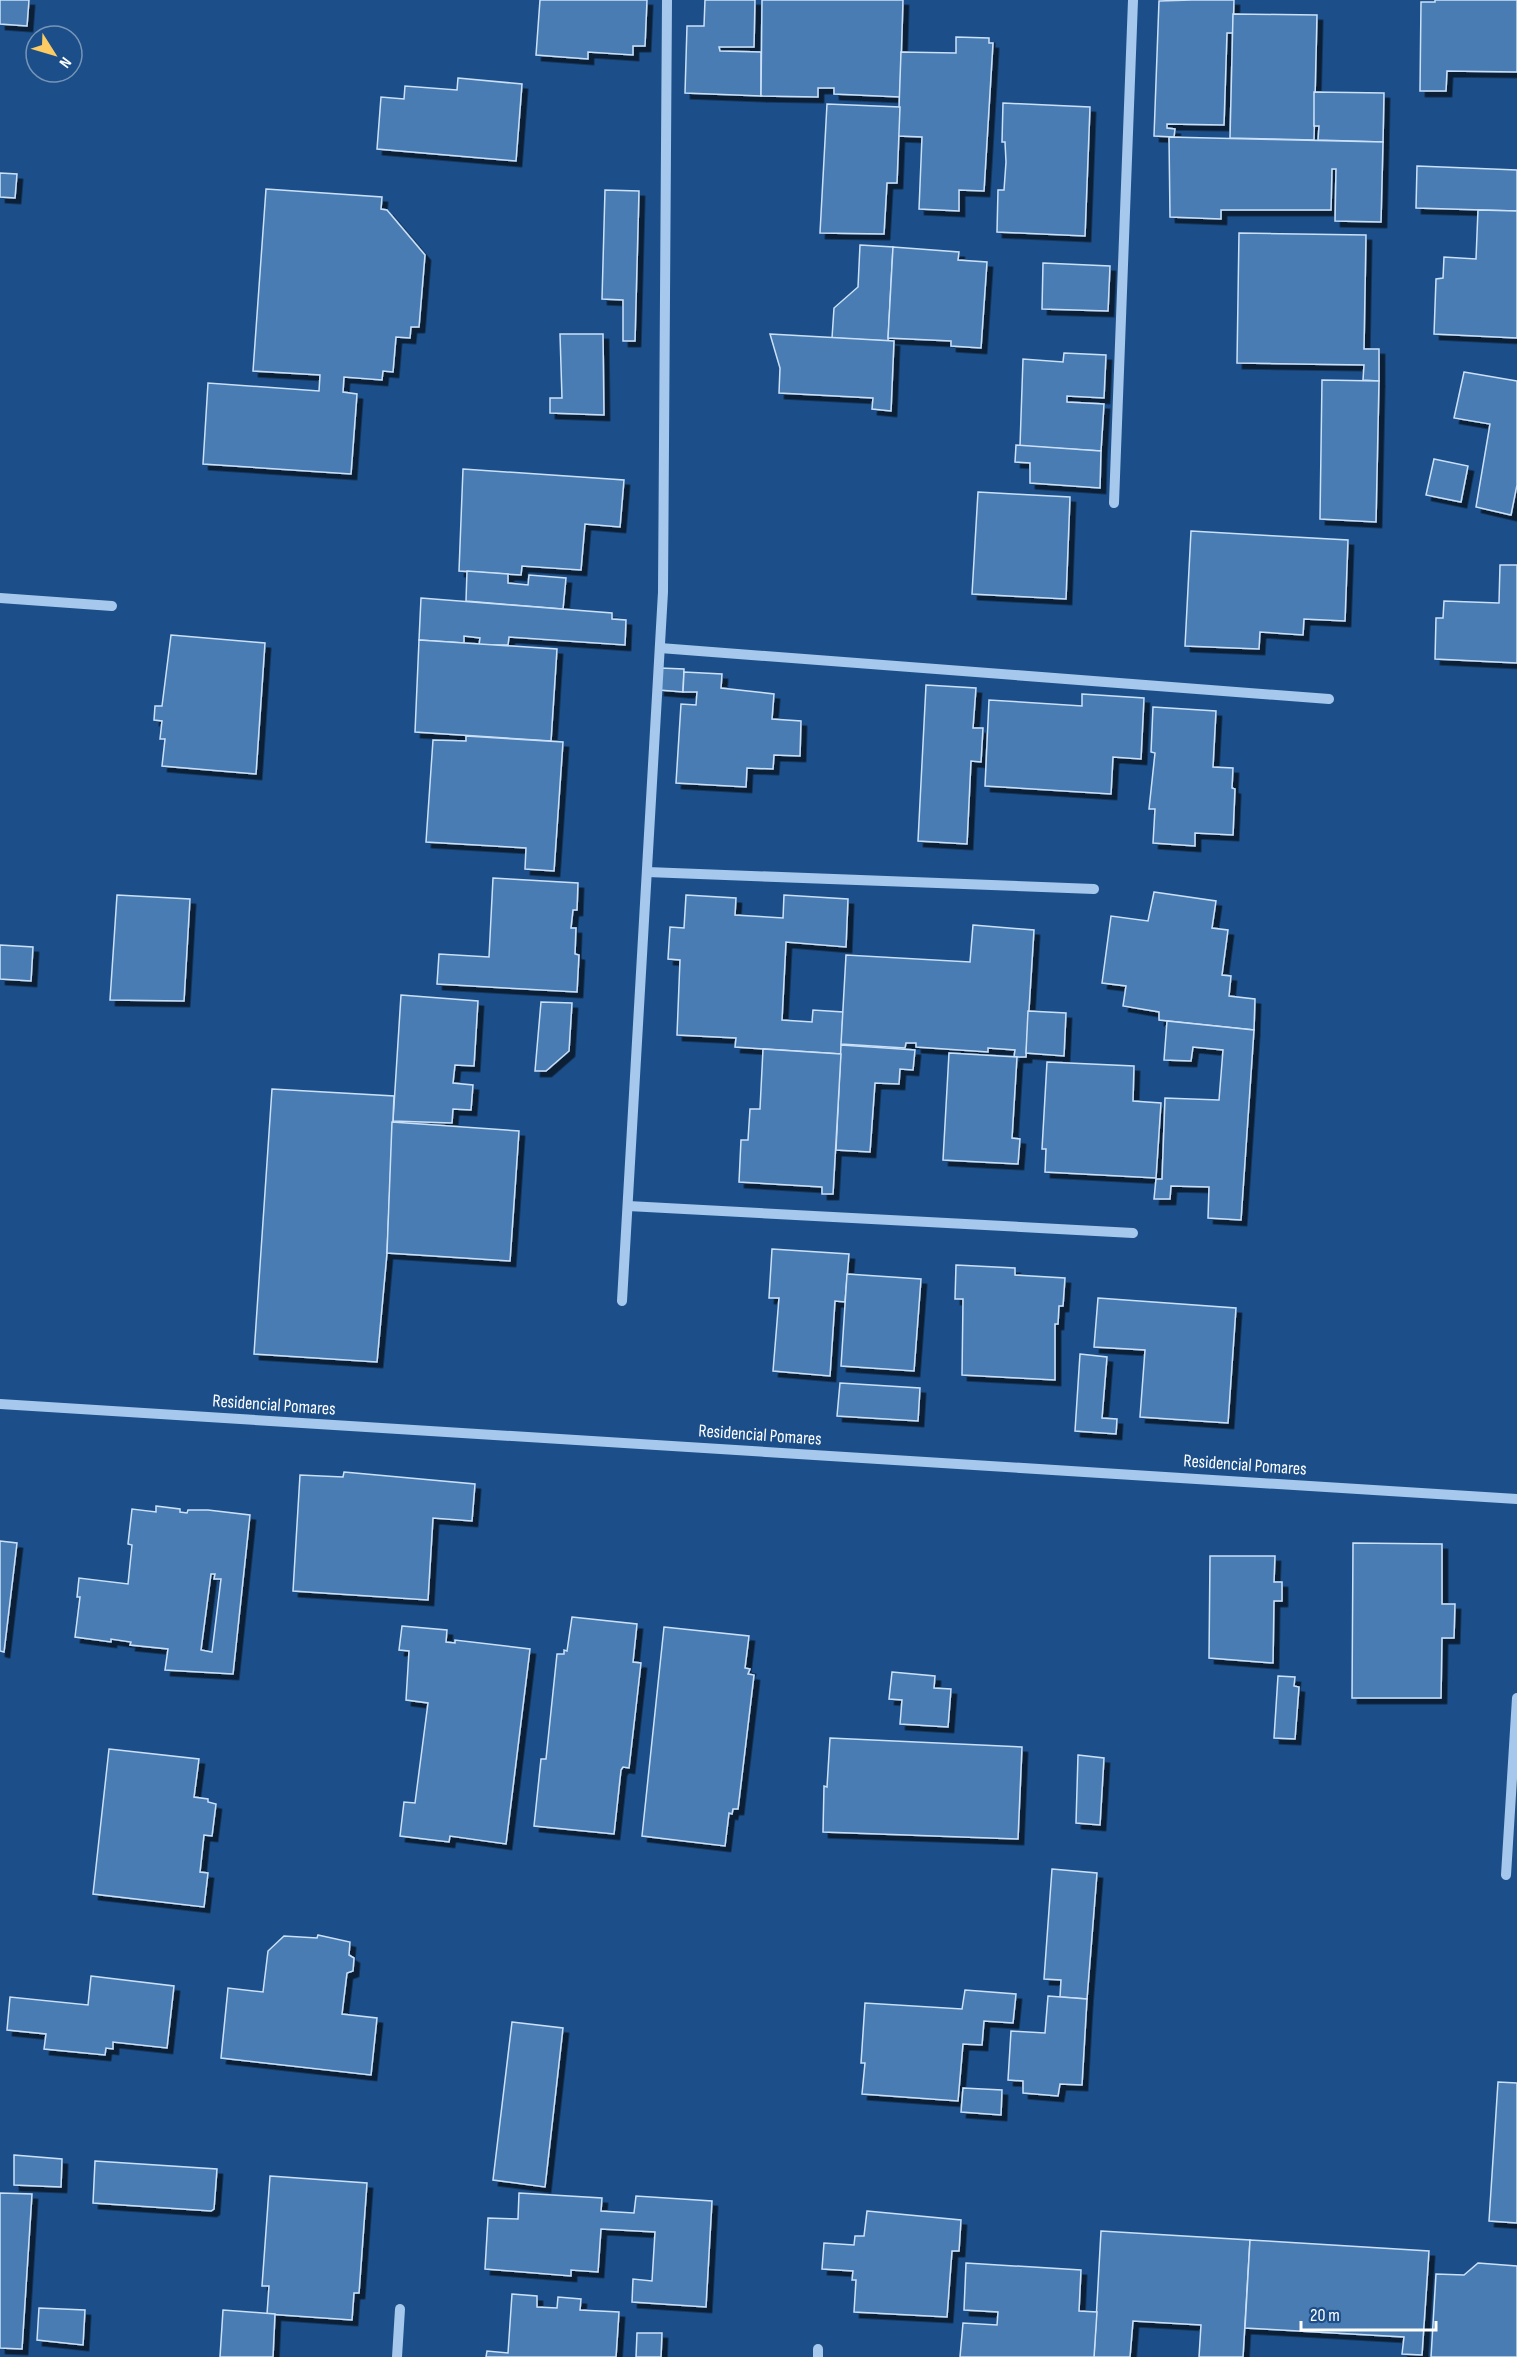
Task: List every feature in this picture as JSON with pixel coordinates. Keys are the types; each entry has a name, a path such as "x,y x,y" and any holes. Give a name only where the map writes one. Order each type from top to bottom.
{"street":[{"path":"622,1301 663,592 667,0"},
{"path":"1114,502 1133,0"},
{"path":"0,598 112,606"},
{"path":"660,648 1329,699"},
{"path":"647,872 1094,889"},
{"path":"628,1206 1133,1233"},
{"name":"Residencial Pomares","path":"0,1404 1517,1499"},
{"path":"1506,1875 1517,1698"},
{"path":"397,2357 400,2309"}],"building":[{"path":"0,0 29,0 27,24 0,24"},
{"path":"540,0 647,0 645,46 633,46 633,55 588,52 588,59 536,55"},
{"path":"705,0 755,0 754,47 719,47 720,51 761,52 761,96 685,93 687,26 704,26"},
{"path":"762,0 903,0 900,97 834,94 834,88 818,88 818,97 761,96"},
{"path":"1234,0 1233,33 1227,33 1224,125 1167,124 1167,128 1175,129 1174,137 1154,136 1159,1"},
{"path":"1435,0 1517,0 1517,72 1447,71 1446,91 1420,91 1421,2 1435,2"},
{"path":"1233,14 1317,15 1314,140 1230,138"},
{"path":"956,37 989,38 989,43 993,43 984,191 959,190 959,211 919,209 922,137 898,136 901,52 956,53"},
{"path":"458,78 522,84 516,161 377,149 381,97 404,99 405,86 457,90"},
{"path":"1314,92 1384,93 1383,142 1318,140 1319,126 1314,126"},
{"path":"1003,103 1090,107 1085,236 997,232 998,190 1004,190 1006,162 1005,142 1002,142"},
{"path":"827,104 900,107 897,183 887,183 884,234 820,233"},
{"path":"1169,137 1383,142 1381,222 1335,221 1336,169 1332,169 1331,210 1221,210 1221,219 1170,217"},
{"path":"1417,166 1517,170 1517,211 1416,208"},
{"path":"0,173 17,174 15,198 0,197"},
{"path":"266,189 382,197 381,209 387,210 425,255 419,327 411,327 410,338 396,337 393,372 383,371 382,380 344,377 343,392 357,394 351,474 203,464 208,383 319,391 320,375 253,371"},
{"path":"605,190 639,191 635,341 623,341 623,300 602,299"},
{"path":"1478,210 1517,211 1517,338 1434,334 1436,279 1443,278 1444,257 1476,259"},
{"path":"1239,233 1366,235 1364,349 1379,349 1379,381 1363,380 1364,365 1237,363"},
{"path":"860,245 893,247 888,341 832,338 834,308 858,287"},
{"path":"893,247 959,252 958,260 987,262 981,348 951,346 951,341 888,338"},
{"path":"1043,263 1110,266 1108,311 1042,309"},
{"path":"560,334 603,334 604,415 550,413 550,398 562,398"},
{"path":"770,334 894,341 891,411 872,409 873,398 779,393 780,368"},
{"path":"1064,353 1106,355 1104,398 1067,396 1067,402 1104,404 1101,451 1020,446 1023,359 1063,362"},
{"path":"1464,372 1517,381 1517,485 1511,515 1476,507 1490,424 1454,418"},
{"path":"1322,380 1379,381 1376,522 1320,519"},
{"path":"1016,445 1101,451 1100,488 1030,483 1030,463 1015,462"},
{"path":"1434,459 1468,466 1461,502 1426,495"},
{"path":"463,469 624,480 620,527 585,524 581,570 522,566 521,575 459,571"},
{"path":"978,492 1070,497 1066,599 972,594"},
{"path":"1191,531 1348,540 1345,621 1304,619 1303,635 1260,632 1259,649 1185,646"},
{"path":"1500,565 1517,565 1517,663 1435,659 1436,618 1443,618 1444,601 1499,603"},
{"path":"467,571 508,574 508,583 528,585 529,575 566,578 563,609 466,601"},
{"path":"421,598 612,613 612,619 626,620 625,645 509,637 508,645 479,645 480,638 464,636 464,643 419,640"},
{"path":"171,635 265,643 256,774 162,766 165,739 160,739 162,721 154,720 155,706 162,706"},
{"path":"419,640 557,649 551,741 415,732"},
{"path":"660,668 684,669 683,692 659,690"},
{"path":"684,672 722,674 721,688 774,694 772,719 801,721 800,756 774,755 773,769 747,768 746,787 676,783 681,704 696,705 697,692 683,692"},
{"path":"926,685 976,688 973,728 983,728 981,762 971,761 967,844 918,841"},
{"path":"1082,694 1144,698 1141,759 1113,757 1111,794 985,786 989,700 1082,706"},
{"path":"1153,707 1216,711 1213,767 1233,768 1232,788 1235,789 1233,835 1195,833 1195,846 1153,843 1155,809 1149,809 1155,753 1151,752"},
{"path":"466,736 563,742 554,871 525,869 526,848 426,842 433,740 466,741"},
{"path":"493,878 578,883 577,910 573,910 571,928 576,928 575,954 579,955 577,992 437,984 439,954 489,957"},
{"path":"1154,892 1216,901 1212,928 1228,930 1222,975 1231,976 1229,996 1255,999 1254,1030 1159,1020 1159,1012 1123,1006 1126,986 1102,983 1111,916 1148,921"},
{"path":"117,895 190,899 184,1001 110,1000"},
{"path":"686,895 736,898 735,915 783,918 784,895 848,899 846,947 786,942 782,1020 812,1022 813,1010 843,1012 841,1054 735,1047 736,1038 677,1035 680,960 668,959 670,927 684,928"},
{"path":"973,925 1034,930 1026,1057 1014,1057 1015,1050 988,1048 988,1052 916,1047 916,1043 906,1043 905,1048 841,1044 846,955 970,962"},
{"path":"0,945 33,947 31,981 0,979"},
{"path":"401,995 478,1001 474,1066 455,1065 453,1083 473,1085 471,1110 453,1109 452,1123 393,1121"},
{"path":"541,1002 572,1003 569,1051 546,1071 535,1071"},
{"path":"1028,1011 1066,1013 1064,1056 1026,1053"},
{"path":"1167,1021 1254,1030 1241,1220 1208,1218 1209,1187 1171,1186 1170,1199 1154,1199 1156,1179 1162,1179 1165,1098 1219,1100 1223,1050 1193,1047 1191,1061 1164,1060"},
{"path":"841,1045 915,1050 913,1070 900,1069 899,1084 875,1083 870,1152 836,1150"},
{"path":"763,1049 841,1054 833,1194 822,1194 822,1187 739,1182 741,1140 748,1140 750,1109 760,1109"},
{"path":"949,1053 1017,1057 1012,1138 1020,1139 1018,1164 943,1160"},
{"path":"1047,1062 1134,1066 1133,1101 1161,1103 1156,1178 1045,1172 1046,1149 1042,1149"},
{"path":"272,1089 394,1096 387,1253 377,1362 254,1354"},
{"path":"392,1122 519,1131 510,1261 387,1253"},
{"path":"772,1249 849,1254 845,1302 835,1301 830,1376 773,1371 779,1298 769,1298"},
{"path":"956,1265 1015,1268 1015,1275 1065,1278 1063,1306 1059,1306 1058,1324 1055,1324 1055,1380 962,1375 963,1299 955,1299"},
{"path":"847,1274 921,1279 914,1371 841,1366"},
{"path":"1098,1298 1236,1308 1228,1423 1140,1417 1145,1350 1094,1347"},
{"path":"1080,1354 1107,1357 1102,1418 1117,1419 1116,1434 1075,1431"},
{"path":"840,1383 920,1388 918,1421 837,1416"},
{"path":"344,1472 475,1484 472,1521 433,1518 428,1600 293,1591 300,1475 343,1477"},
{"path":"156,1506 180,1509 180,1512 187,1513 188,1510 208,1510 250,1515 233,1674 165,1670 168,1649 130,1645 131,1642 111,1639 111,1642 75,1637 80,1597 77,1597 79,1578 128,1584 132,1545 128,1544 132,1509 156,1512","holes":["211,1574 215,1574 214,1579 221,1579 212,1652 201,1650"]},
{"path":"0,1541 17,1543 4,1652 0,1651"},
{"path":"1353,1543 1442,1544 1442,1604 1455,1604 1454,1638 1442,1638 1441,1698 1352,1698"},
{"path":"1210,1556 1275,1556 1274,1582 1282,1582 1282,1601 1274,1601 1273,1663 1209,1658"},
{"path":"572,1617 637,1624 633,1662 641,1663 629,1768 623,1767 621,1770 614,1834 534,1826 541,1759 546,1759 557,1654 564,1654 564,1650 567,1651"},
{"path":"402,1626 447,1630 446,1642 455,1643 455,1640 530,1649 506,1844 450,1836 449,1842 400,1836 404,1802 415,1803 428,1703 406,1700 409,1651 399,1650"},
{"path":"664,1627 749,1636 745,1668 750,1669 748,1674 754,1675 738,1809 733,1809 732,1814 729,1813 725,1846 642,1836"},
{"path":"892,1672 935,1676 934,1688 951,1689 948,1727 900,1724 902,1700 889,1699"},
{"path":"1278,1676 1295,1677 1294,1686 1299,1687 1295,1739 1274,1738"},
{"path":"830,1738 1022,1747 1018,1839 823,1832 824,1786 827,1787"},
{"path":"109,1749 199,1759 194,1797 208,1799 208,1802 216,1804 212,1836 204,1835 200,1872 208,1873 204,1907 93,1894"},
{"path":"1078,1755 1104,1758 1100,1825 1076,1823"},
{"path":"1052,1869 1097,1873 1087,1999 1060,1997 1061,1980 1044,1979"},
{"path":"318,1935 350,1942 349,1955 354,1958 353,1971 347,1973 342,2014 377,2018 371,2075 221,2058 228,1988 263,1992 268,1951 284,1936 317,1938"},
{"path":"91,1976 174,1986 167,2048 113,2042 113,2049 106,2048 105,2055 44,2049 46,2034 7,2030 10,1997 88,2005"},
{"path":"965,1990 1016,1994 1013,2023 984,2021 982,2045 963,2044 958,2101 862,2094 865,2063 861,2063 865,2003 962,2009"},
{"path":"1048,1996 1087,1999 1082,2085 1060,2084 1058,2096 1023,2093 1023,2081 1008,2080 1011,2031 1045,2033"},
{"path":"512,2022 563,2028 545,2187 493,2180"},
{"path":"1498,2082 1517,2083 1517,2223 1489,2221"},
{"path":"963,2088 1002,2090 1001,2115 961,2112"},
{"path":"14,2155 62,2159 61,2187 14,2185"},
{"path":"95,2161 217,2169 214,2209 211,2211 93,2203"},
{"path":"270,2176 367,2183 359,2293 354,2293 352,2320 267,2314 269,2286 262,2286"},
{"path":"0,2193 32,2194 22,2349 0,2348"},
{"path":"519,2193 602,2198 601,2211 634,2213 636,2196 712,2201 706,2307 632,2302 633,2279 652,2281 655,2232 601,2229 598,2272 571,2270 571,2276 485,2269 488,2218 518,2219"},
{"path":"867,2211 961,2220 959,2251 952,2251 947,2317 854,2312 856,2280 852,2280 853,2271 822,2269 824,2243 854,2245 855,2236 864,2236"},
{"path":"1101,2231 1250,2240 1243,2357 1199,2357 1201,2325 1133,2321 1130,2357 1094,2357"},
{"path":"1250,2240 1429,2251 1422,2355 1402,2354 1404,2337 1245,2328"},
{"path":"966,2263 1081,2270 1079,2311 1097,2312 1094,2357 960,2357 963,2323 997,2325 998,2312 964,2310"},
{"path":"1478,2263 1517,2266 1517,2357 1431,2357 1436,2274 1464,2275"},
{"path":"512,2294 537,2296 537,2307 557,2308 558,2297 581,2299 580,2310 619,2312 616,2357 486,2357 487,2351 508,2353"},
{"path":"39,2308 85,2310 83,2345 37,2340"},
{"path":"223,2310 275,2314 273,2357 220,2357"},
{"path":"637,2333 662,2333 661,2357 636,2357"}]}
